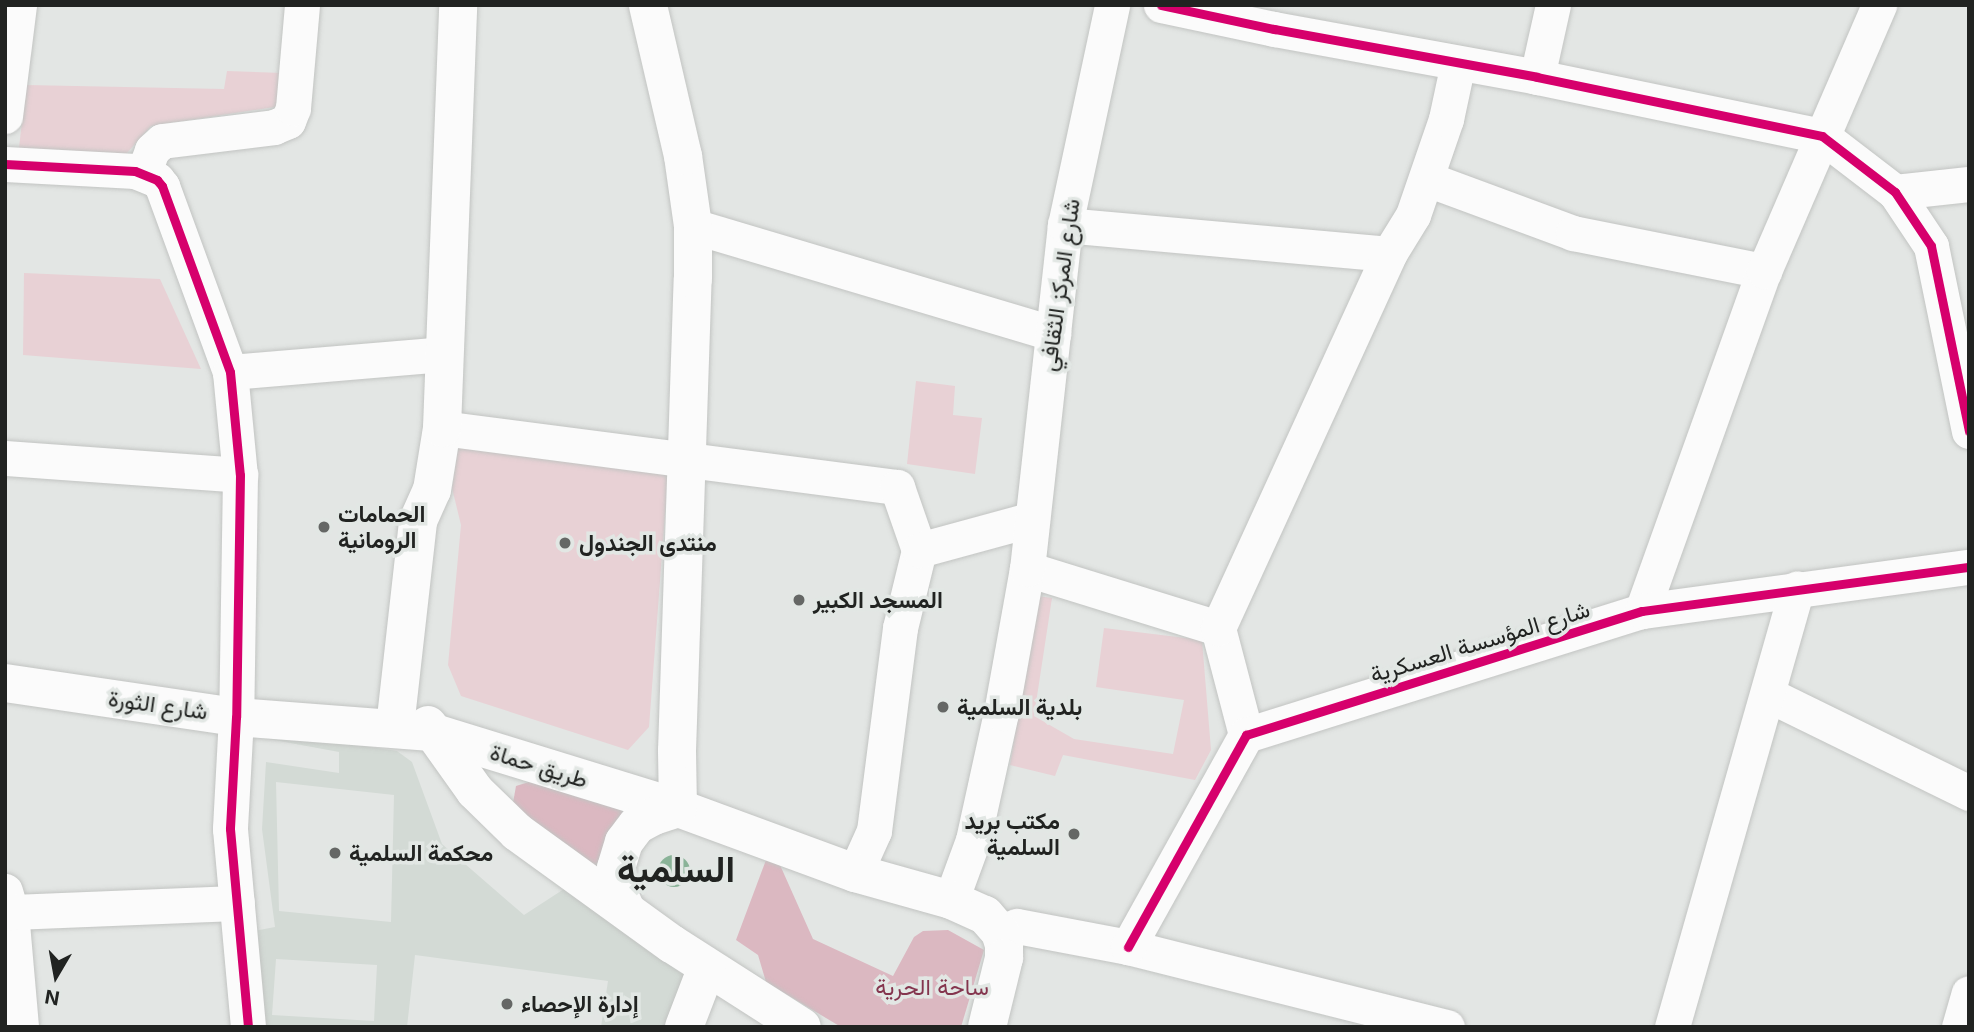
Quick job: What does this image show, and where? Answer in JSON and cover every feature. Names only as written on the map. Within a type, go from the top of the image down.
[{"type":"main road","points":[[413,730],[423,706],[436,523],[432,490],[442,428],[458,5]]},
{"type":"main road","points":[[626,910],[617,888],[615,868],[624,842],[637,825],[678,808],[677,751],[693,226],[683,156],[648,5]]},
{"type":"main road","name":"شارع الثورة","points":[[5,683],[236,717],[413,730]]},
{"type":"main road","name":"طريق حماة","points":[[413,730],[678,808],[855,873],[951,901],[985,915],[1000,932]]},
{"type":"main road","name":"طريق حماة","points":[[413,730],[494,813],[707,967],[802,1027]]},
{"type":"main road","points":[[996,1023],[1004,958],[1000,932]]},
{"type":"main road","points":[[684,1027],[707,967]]},
{"type":"street","points":[[5,116],[19,5]]},
{"type":"street","points":[[144,172],[152,150],[162,141],[274,127],[288,121],[293,108],[302,5]]},
{"type":"street","name":"شارع المركز الثقافي","points":[[951,901],[974,840],[1001,713],[1027,569],[1065,225],[1112,5]]},
{"type":"street","points":[[1161,5],[1537,77],[1822,136],[1895,192],[1931,246],[1969,431]]},
{"type":"street","points":[[1537,77],[1553,5]]},
{"type":"street","points":[[1643,611],[1764,271],[1879,5]]},
{"type":"street","points":[[1128,947],[1246,735],[1218,628],[1389,254],[1413,215],[1427,179],[1458,63]]},
{"type":"street","points":[[5,164],[144,172],[162,186],[230,372],[240,475],[236,717],[230,829],[248,1027]]},
{"type":"street","points":[[1427,179],[1573,233],[1764,271]]},
{"type":"street","points":[[1895,192],[1969,184]]},
{"type":"street","points":[[1065,225],[1389,254]]},
{"type":"street","points":[[693,226],[1053,333]]},
{"type":"street","points":[[230,372],[443,354]]},
{"type":"street","points":[[442,428],[897,487],[919,550],[900,628],[874,831],[855,873]]},
{"type":"street","points":[[5,458],[240,475]]},
{"type":"street","points":[[919,550],[1032,519]]},
{"type":"street","name":"شارع المؤسسة العسكرية","points":[[1246,735],[1643,611],[1797,588],[1969,567]]},
{"type":"street","points":[[1027,569],[1218,628]]},
{"type":"street","points":[[1672,1027],[1769,695],[1797,588]]},
{"type":"street","points":[[1769,695],[1969,793]]},
{"type":"street","points":[[20,1027],[8,902],[237,903]]},
{"type":"street","points":[[1000,932],[1017,926],[1128,947],[1447,1027]]},
{"type":"street","points":[[1959,1027],[1969,993]]},
{"type":"shaded area","points":[[227,71],[283,73],[281,106],[151,126],[126,154],[19,148],[26,85],[224,89]]},
{"type":"shaded area","points":[[24,273],[160,279],[201,369],[23,355]]},
{"type":"shaded area","points":[[916,381],[955,386],[953,415],[982,418],[975,474],[907,464]]},
{"type":"shaded area","points":[[459,443],[668,475],[649,727],[628,750],[461,696],[448,665],[461,525],[452,488]]},
{"type":"shaded area","points":[[1037,596],[1052,598],[1034,716],[1074,739],[1173,754],[1184,700],[1096,687],[1104,628],[1202,640],[1211,750],[1195,780],[1063,755],[1055,776],[1010,765]]},
{"type":"shaded area","points":[[242,728],[397,751],[412,762],[442,844],[524,915],[564,889],[685,976],[667,1027],[601,1027],[608,981],[415,955],[407,1027],[256,1027],[238,856]],"holes":[[[247,735],[339,752],[339,773],[266,762],[262,829],[275,927],[254,931],[242,830]],[[276,782],[394,795],[391,922],[279,911]],[[276,959],[377,965],[374,1021],[272,1015]]]},
{"type":"shaded area","points":[[674,855],[685,860],[690,871],[685,882],[674,887],[663,882],[658,871],[663,860]]},
{"type":"green space","points":[[532,781],[641,815],[606,874],[526,818],[513,803],[516,786]]},
{"type":"green space","name":"ساحة الحرية","points":[[766,860],[780,865],[813,939],[893,976],[914,937],[923,931],[948,930],[984,950],[961,1027],[841,1027],[766,982],[758,955],[736,940]]},
{"type":"cycle path","points":[[1161,5],[1274,29],[1537,77],[1822,136],[1895,192],[1931,246],[1969,431]]},
{"type":"cycle path","points":[[5,164],[135,171],[157,180],[162,186],[230,372],[240,475],[236,717],[230,829],[248,1027]]},
{"type":"cycle path","points":[[1128,947],[1246,735],[1642,611],[1969,567]]},
{"type":"place","name":"الحمامات الرومانية","points":[[324,527]]},
{"type":"place","name":"منتدى الجندول","points":[[565,543]]},
{"type":"place","name":"المسجد الكبير","points":[[799,600]]},
{"type":"place","name":"بلدية السلمية","points":[[943,707]]},
{"type":"place","name":"مكتب بريد السلمية","points":[[1074,834]]},
{"type":"place","name":"محكمة السلمية","points":[[335,853]]},
{"type":"place","name":"إدارة الإحصاء","points":[[507,1004]]},
{"type":"district","name":"السلمية","points":[[676,869]]}]
